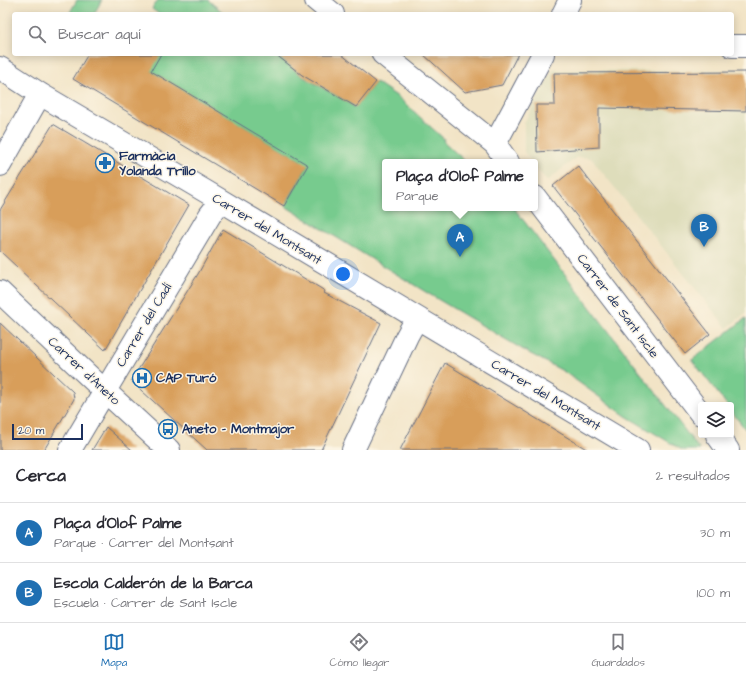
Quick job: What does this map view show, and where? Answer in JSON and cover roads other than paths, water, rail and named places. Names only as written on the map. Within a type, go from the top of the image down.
[{"type":"street","points":[[316,0],[331,12]]},
{"type":"street","points":[[564,12],[570,0]]},
{"type":"street","points":[[734,46],[746,46]]},
{"type":"street","points":[[385,56],[495,144],[506,159]]},
{"type":"street","points":[[495,144],[542,56]]},
{"type":"street","name":"Carrer del Montsant","points":[[0,68],[40,94],[638,450]]},
{"type":"street","points":[[0,165],[40,94]]},
{"type":"street","name":"Carrer del Cadí","points":[[70,450],[210,215],[221,201]]},
{"type":"street","name":"Carrer de Sant Iscle","points":[[538,201],[698,410]]},
{"type":"street","name":"Carrer d'Aneto","points":[[0,292],[169,450]]},
{"type":"street","points":[[353,450],[417,318]]},
{"type":"street","points":[[719,438],[728,450]]},
{"type":"place","name":"Farmàcia Yolanda Trillo","points":[[105,163]]},
{"type":"place","name":"Escola Calderón de la Barca","points":[[704,247]]},
{"type":"place","name":"Plaça d'Olof Palme","points":[[460,257]]},
{"type":"place","name":"CAP Turó","points":[[142,378]]},
{"type":"place","name":"Aneto - Montmajor","points":[[168,429]]}]
